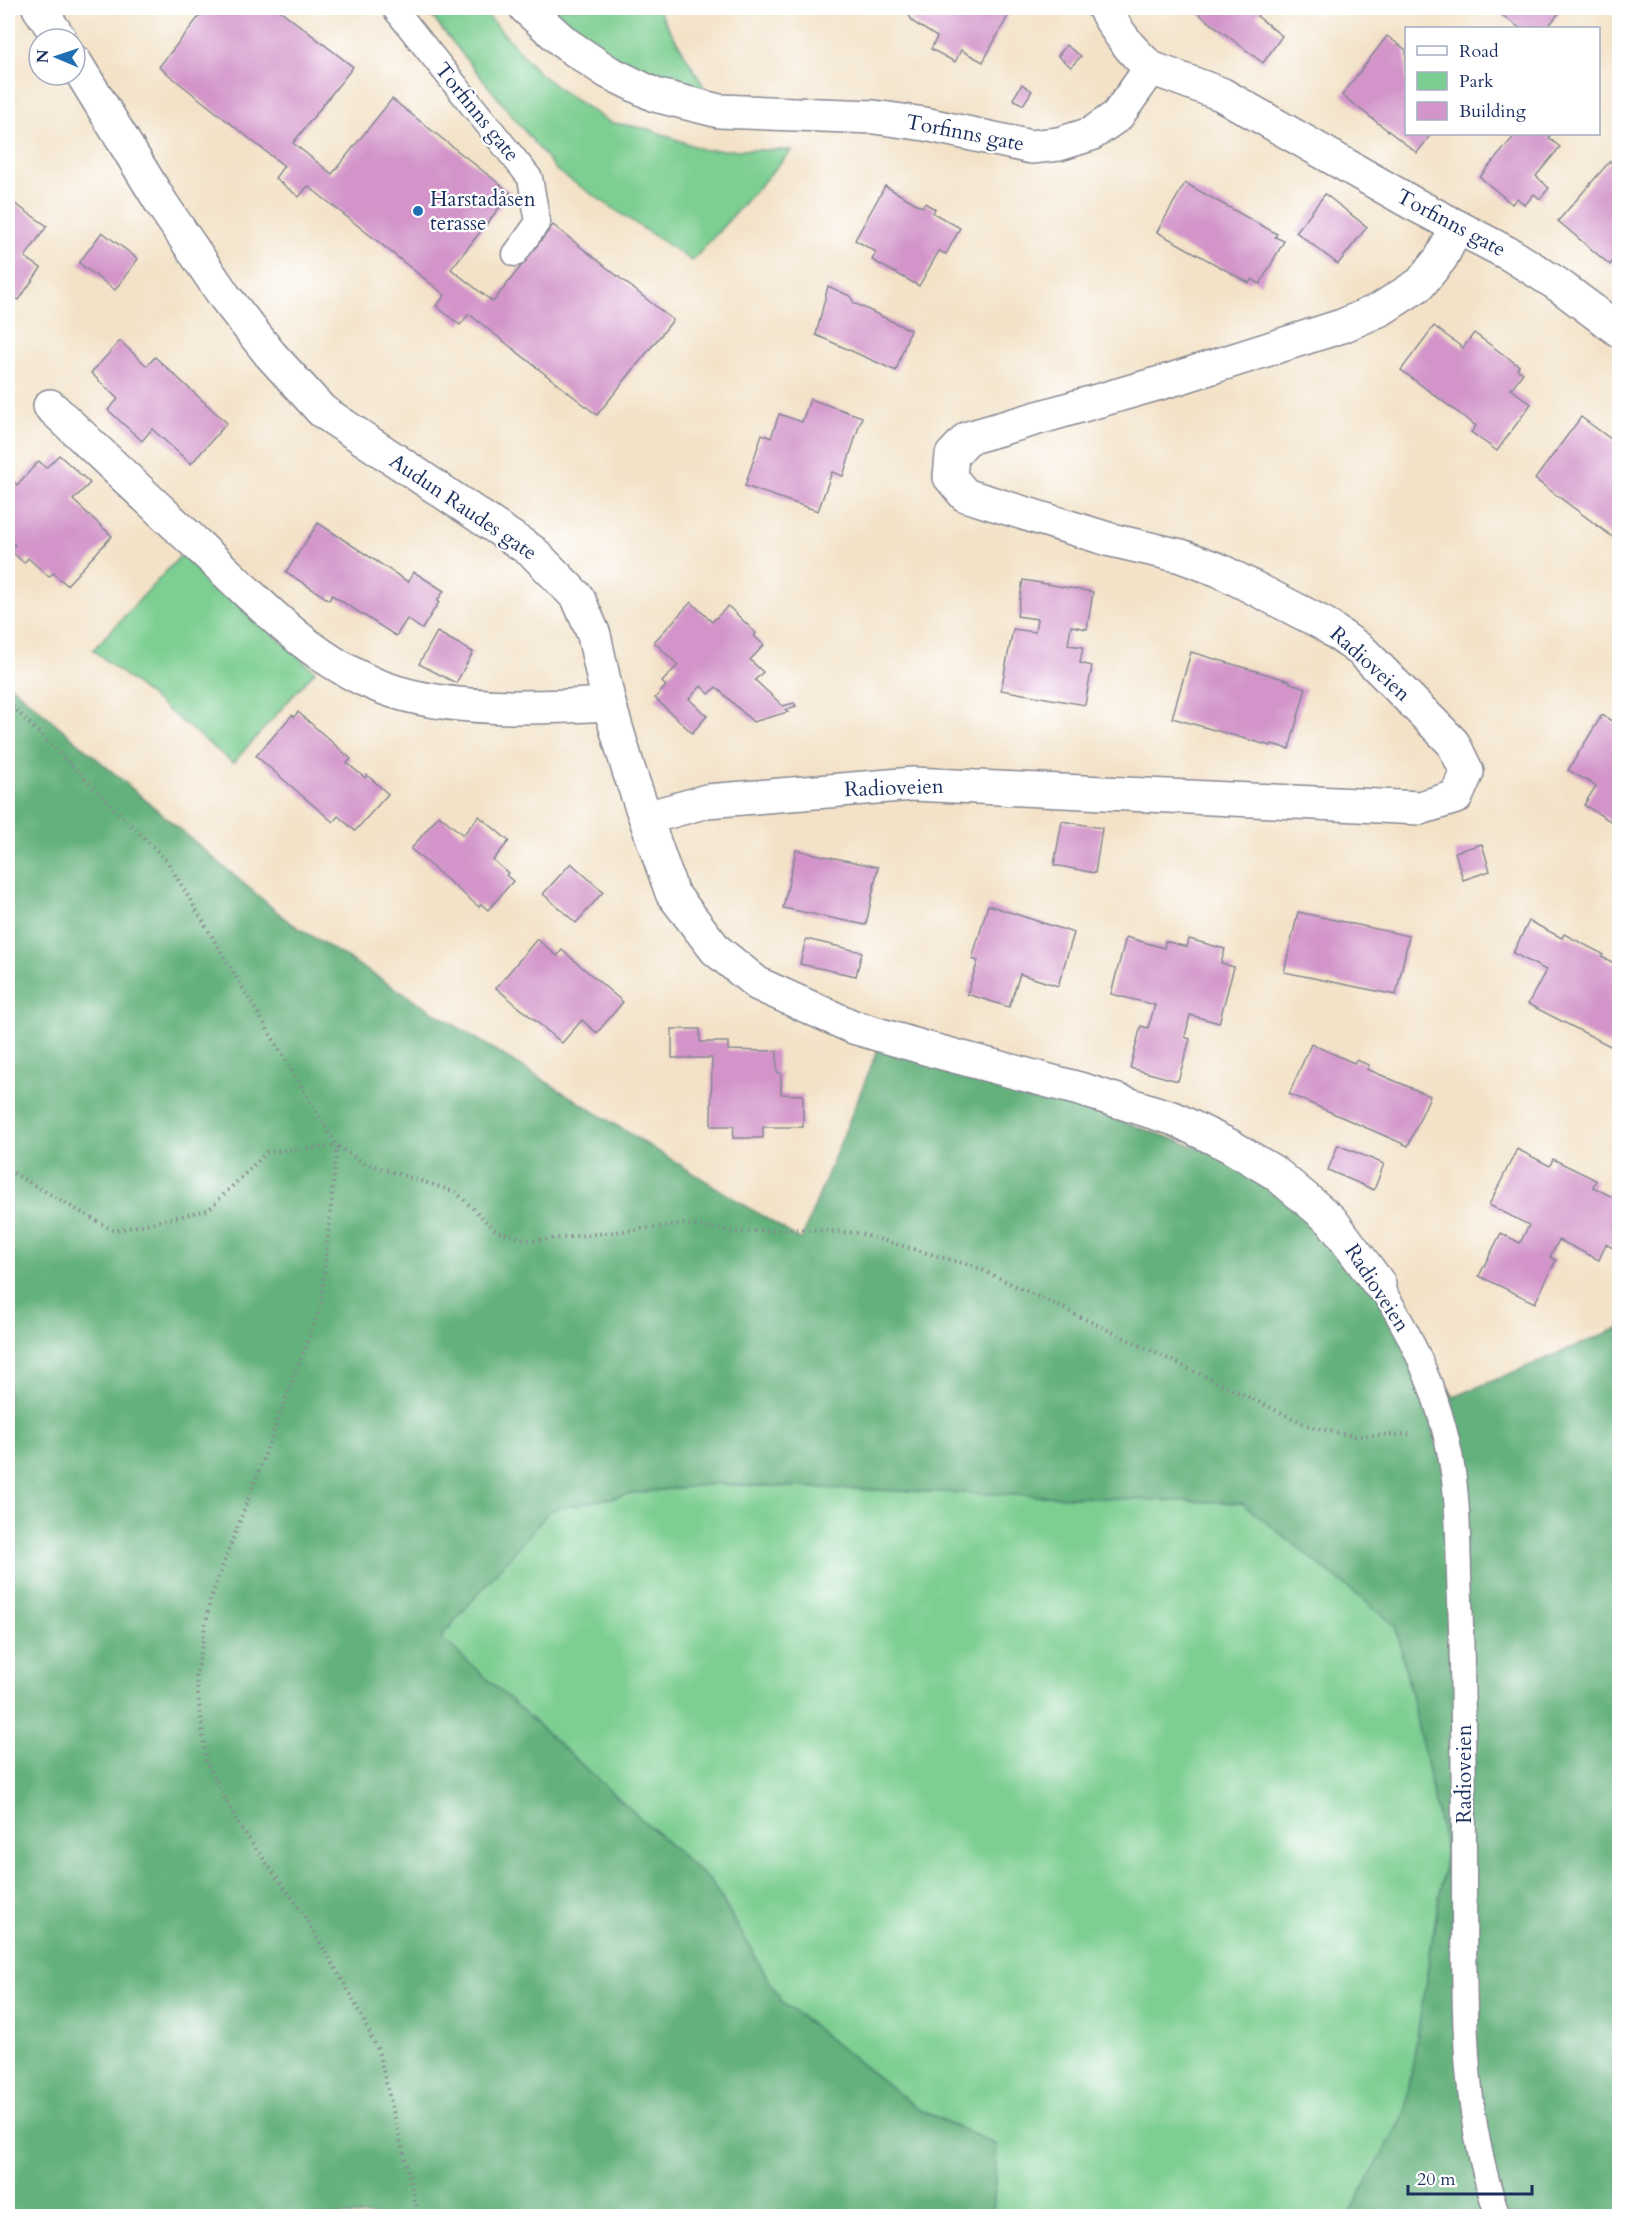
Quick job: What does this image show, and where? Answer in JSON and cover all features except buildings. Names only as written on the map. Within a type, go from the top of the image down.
[{"type":"street","points":[[39,8],[52,27]]},
{"type":"street","name":"Torfinns gate","points":[[526,8],[566,44],[591,61],[655,95],[719,111],[874,117],[924,124],[1031,147],[1059,144],[1091,134],[1117,116],[1151,68],[1221,94],[1510,255],[1557,284],[1620,331]]},
{"type":"street","points":[[1104,8],[1132,52],[1151,68]]},
{"type":"street","name":"Audun Raudes gate","points":[[87,82],[162,204],[225,297],[270,354],[322,411],[532,552],[578,598],[594,635],[609,704]]},
{"type":"street","name":"Radioveien","points":[[646,818],[707,801],[913,784],[1420,808],[1456,797],[1467,772],[1453,743],[1362,651],[1324,624],[1218,570],[1181,556],[1111,540],[965,495],[950,477],[952,455],[968,438],[1174,379],[1342,326],[1381,309],[1420,284],[1441,258],[1457,227]]},
{"type":"street","points":[[50,406],[279,622],[337,666],[384,689],[434,700],[530,707],[609,704]]},
{"type":"street","name":"Radioveien","points":[[609,704],[628,771],[672,893],[716,950],[758,984],[853,1027],[1083,1090],[1175,1119],[1230,1146],[1275,1173],[1331,1220],[1379,1284]]},
{"type":"lane","name":"Torfinns gate","points":[[394,8],[530,178],[538,222],[515,254]]},
{"type":"lane","name":"Radioveien","points":[[1379,1284],[1422,1364],[1446,1433],[1456,1497],[1464,1701],[1465,2047],[1471,2114],[1485,2180],[1498,2217]]},
{"type":"path","points":[[8,702],[167,861],[337,1146],[364,1163],[456,1192],[496,1231],[533,1241],[686,1224],[737,1232],[795,1229],[856,1233],[976,1267],[1311,1427],[1354,1436],[1446,1433]]},
{"type":"path","points":[[8,1170],[114,1231],[208,1210],[267,1152],[337,1146]]},
{"type":"path","points":[[337,1146],[321,1305],[210,1600],[195,1677],[207,1761],[238,1824],[302,1912],[346,1986],[378,2050],[419,2217]]},
{"type":"green space","points":[[425,8],[481,8],[537,71],[563,92],[609,122],[649,129],[704,150],[792,150],[692,261],[557,171]]},
{"type":"green space","points":[[549,8],[657,8],[709,95],[654,79],[592,48]]},
{"type":"green space","points":[[182,554],[315,671],[233,763],[93,650]]},
{"type":"green space","points":[[8,683],[289,922],[801,1240],[882,1039],[1298,1182],[1454,1397],[1619,1328],[1619,2216],[1348,2216],[1405,2113],[1446,1853],[1396,1626],[1242,1503],[713,1484],[635,1493],[550,1510],[441,1637],[713,1884],[781,2001],[918,2109],[997,2145],[993,2216],[8,2216]]},
{"type":"green space","points":[[713,1484],[1184,1501],[1185,1495],[1390,1525],[1396,1626],[1446,1853],[1405,2113],[1348,2216],[993,2216],[997,2145],[918,2109],[781,2001],[713,1884],[440,1637],[550,1510],[635,1493]]},
{"type":"place","name":"Harstadåsen terasse","points":[[418,211]]}]
